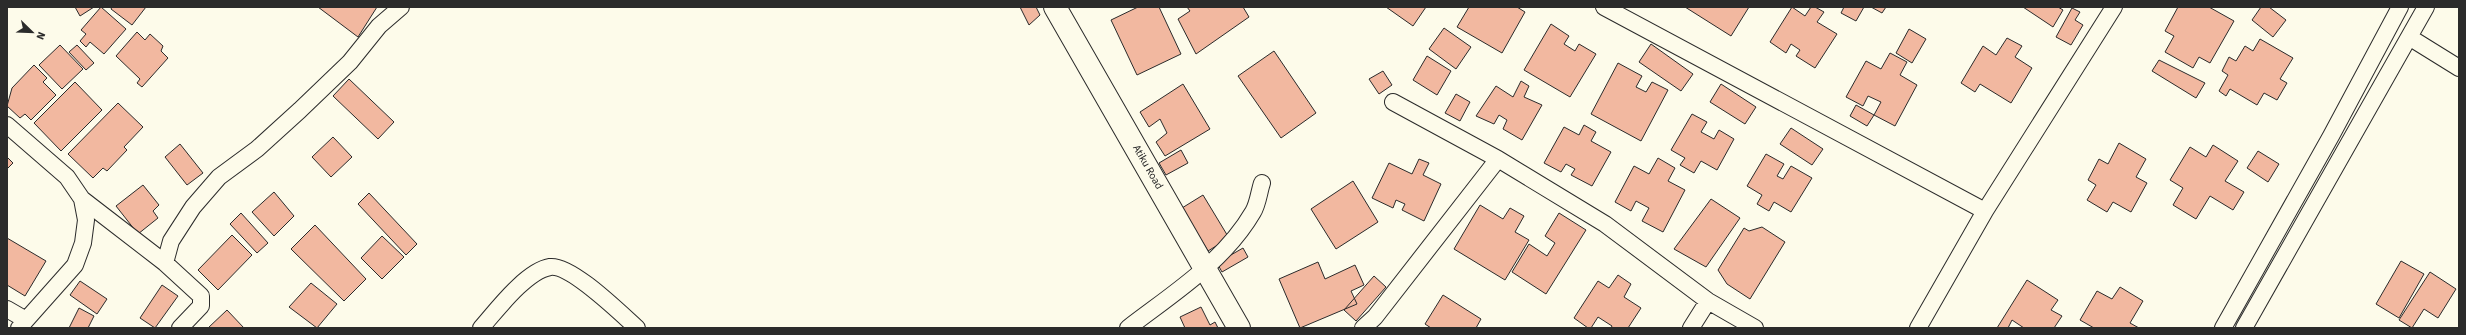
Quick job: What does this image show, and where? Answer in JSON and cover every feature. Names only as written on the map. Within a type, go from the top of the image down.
[{"type":"street","points":[[165,263],[171,241],[193,207],[219,177],[257,149],[300,110],[350,62],[380,26],[400,7]]},
{"type":"street","name":"Atiku Road","points":[[1056,7],[1240,328]]},
{"type":"street","points":[[1604,7],[1985,211]]},
{"type":"street","points":[[1918,328],[1985,211],[2114,7]]},
{"type":"street","points":[[2223,328],[2331,136],[2400,7]]},
{"type":"street","points":[[2244,328],[2426,7]]},
{"type":"street","points":[[2409,37],[2459,68]]},
{"type":"street","points":[[1393,102],[1498,159],[1605,224],[1708,301],[1755,328]]},
{"type":"street","points":[[7,125],[67,177],[82,199],[165,263],[201,296],[201,306],[180,328]]},
{"type":"street","points":[[1363,328],[1375,317],[1498,159]]},
{"type":"street","points":[[1128,328],[1206,267],[1237,236],[1254,211],[1262,183]]},
{"type":"street","points":[[7,309],[22,324],[75,265],[83,243],[86,220],[82,199]]},
{"type":"street","points":[[481,328],[507,296],[537,272],[550,267],[564,271],[598,292],[637,328]]},
{"type":"street","points":[[1691,328],[1708,301]]},
{"type":"building","points":[[75,7],[94,7],[80,16]]},
{"type":"building","points":[[101,7],[126,29],[104,54],[90,42],[86,47],[80,41],[86,34],[81,30]]},
{"type":"building","points":[[112,7],[146,7],[132,25],[111,9]]},
{"type":"building","points":[[318,7],[377,7],[358,37]]},
{"type":"building","points":[[1020,7],[1036,7],[1040,15],[1029,25]]},
{"type":"building","points":[[1138,7],[1159,7],[1181,54],[1137,75],[1111,20]]},
{"type":"building","points":[[1187,7],[1243,7],[1249,17],[1196,54],[1178,19],[1190,11]]},
{"type":"building","points":[[1386,7],[1426,7],[1413,26]]},
{"type":"building","points":[[1469,7],[1517,7],[1525,12],[1502,53],[1457,27]]},
{"type":"building","points":[[1685,7],[1749,7],[1731,36]]},
{"type":"building","points":[[1792,7],[1805,16],[1811,7],[1815,7],[1824,12],[1817,22],[1837,34],[1815,68],[1796,56],[1800,50],[1791,44],[1786,53],[1770,42]]},
{"type":"building","points":[[1844,7],[1864,7],[1856,21],[1841,13]]},
{"type":"building","points":[[1871,7],[1886,7],[1882,13]]},
{"type":"building","points":[[2023,7],[2058,7],[2063,10],[2053,27]]},
{"type":"building","points":[[2178,7],[2209,7],[2234,21],[2210,63],[2199,57],[2193,68],[2165,52],[2174,36],[2165,31]]},
{"type":"building","points":[[2261,7],[2269,7],[2286,20],[2273,37],[2252,20]]},
{"type":"building","points":[[2072,8],[2080,12],[2075,20],[2083,25],[2071,45],[2056,37]]},
{"type":"building","points":[[1551,24],[1569,36],[1564,44],[1575,51],[1579,44],[1596,54],[1570,97],[1524,70]]},
{"type":"building","points":[[1444,28],[1471,47],[1456,69],[1429,49]]},
{"type":"building","points":[[1909,29],[1926,39],[1912,63],[1896,53]]},
{"type":"building","points":[[137,32],[145,40],[150,34],[163,46],[161,51],[168,58],[142,87],[137,83],[140,79],[116,56]]},
{"type":"building","points":[[2007,38],[2022,46],[2015,57],[2032,68],[2011,103],[1980,84],[1975,92],[1961,83],[1983,46],[1996,55]]},
{"type":"building","points":[[2260,39],[2293,58],[2280,79],[2287,83],[2277,100],[2264,93],[2257,105],[2230,89],[2226,96],[2219,91],[2228,75],[2222,71],[2229,57],[2236,61],[2245,46],[2253,51]]},
{"type":"building","points":[[1651,44],[1693,74],[1681,91],[1639,62]]},
{"type":"building","points":[[60,45],[83,69],[62,89],[39,65]]},
{"type":"building","points":[[77,45],[94,63],[86,70],[69,52]]},
{"type":"building","points":[[1274,51],[1316,113],[1281,138],[1238,76]]},
{"type":"building","points":[[1890,53],[1907,62],[1900,75],[1917,85],[1895,126],[1874,115],[1881,102],[1868,96],[1863,106],[1846,97],[1866,61],[1881,69]]},
{"type":"building","points":[[1427,56],[1451,71],[1437,95],[1413,80]]},
{"type":"building","points":[[2159,60],[2205,83],[2196,98],[2152,71]]},
{"type":"building","points":[[1618,63],[1642,76],[1636,87],[1646,92],[1652,82],[1668,90],[1641,141],[1591,114]]},
{"type":"building","points":[[34,65],[47,78],[43,82],[56,95],[31,120],[25,114],[20,118],[7,106],[12,88]]},
{"type":"building","points":[[1383,71],[1392,85],[1379,94],[1369,79]]},
{"type":"building","points":[[349,79],[394,122],[378,139],[333,96]]},
{"type":"building","points":[[1521,81],[1529,86],[1524,97],[1542,105],[1522,140],[1503,129],[1507,120],[1499,115],[1494,124],[1476,116],[1496,86],[1513,97]]},
{"type":"building","points":[[75,82],[102,110],[61,151],[34,123]]},
{"type":"building","points":[[1183,84],[1210,129],[1165,156],[1156,142],[1167,133],[1160,119],[1149,127],[1140,112]]},
{"type":"building","points":[[1721,84],[1756,107],[1745,124],[1710,102]]},
{"type":"building","points":[[1456,94],[1470,102],[1460,121],[1445,113]]},
{"type":"building","points":[[118,103],[143,127],[124,147],[127,150],[107,171],[103,168],[93,178],[68,154]]},
{"type":"building","points":[[1856,105],[1874,115],[1867,126],[1850,116]]},
{"type":"building","points":[[1692,114],[1707,122],[1701,132],[1714,139],[1719,130],[1734,139],[1717,170],[1701,161],[1694,173],[1680,165],[1685,158],[1671,150]]},
{"type":"building","points":[[1584,125],[1596,132],[1591,141],[1611,152],[1592,186],[1571,175],[1575,169],[1566,164],[1561,172],[1544,163],[1564,127],[1579,135]]},
{"type":"building","points":[[1791,128],[1823,149],[1812,165],[1780,144]]},
{"type":"building","points":[[333,137],[352,157],[331,177],[312,157]]},
{"type":"building","points":[[2119,143],[2146,159],[2136,177],[2147,183],[2131,212],[2113,202],[2107,212],[2087,200],[2096,185],[2088,180],[2099,159],[2108,164]]},
{"type":"building","points":[[180,144],[203,173],[187,185],[165,157]]},
{"type":"building","points":[[2213,145],[2238,161],[2225,181],[2244,192],[2233,210],[2210,196],[2196,219],[2173,205],[2183,188],[2170,180],[2190,147],[2206,157]]},
{"type":"building","points":[[1181,150],[1188,163],[1166,175],[1159,163]]},
{"type":"building","points":[[2258,151],[2279,164],[2268,182],[2247,168]]},
{"type":"building","points":[[1766,154],[1784,164],[1777,176],[1783,179],[1791,166],[1812,178],[1791,212],[1774,202],[1769,211],[1757,204],[1762,195],[1747,186]]},
{"type":"building","points":[[7,157],[13,163],[7,169]]},
{"type":"building","points":[[1658,158],[1675,168],[1668,181],[1685,190],[1663,232],[1642,221],[1649,208],[1636,201],[1631,211],[1615,202],[1634,166],[1649,174]]},
{"type":"building","points":[[1419,159],[1429,163],[1423,175],[1441,184],[1424,221],[1402,210],[1405,204],[1396,200],[1393,208],[1372,198],[1389,163],[1412,174]]},
{"type":"building","points":[[1353,181],[1378,222],[1336,249],[1311,209]]},
{"type":"building","points":[[143,185],[159,205],[153,211],[158,218],[138,234],[116,206]]},
{"type":"building","points":[[274,192],[294,216],[274,236],[252,212]]},
{"type":"building","points":[[369,193],[417,244],[406,255],[358,204]]},
{"type":"building","points":[[1203,195],[1229,238],[1208,251],[1182,208]]},
{"type":"building","points":[[1711,199],[1740,218],[1706,267],[1674,249]]},
{"type":"building","points":[[1480,205],[1503,219],[1510,208],[1524,216],[1515,232],[1529,240],[1505,280],[1454,249]]},
{"type":"building","points":[[241,213],[268,243],[257,253],[230,224]]},
{"type":"building","points":[[1559,213],[1586,230],[1546,294],[1512,272],[1529,244],[1547,256],[1555,243],[1545,236]]},
{"type":"building","points":[[315,225],[366,279],[344,301],[291,249]]},
{"type":"building","points":[[1762,227],[1785,242],[1750,299],[1727,284],[1718,270],[1744,228],[1749,231]]},
{"type":"building","points":[[232,235],[252,255],[218,290],[198,270]]},
{"type":"building","points":[[382,236],[404,257],[382,279],[361,258]]},
{"type":"building","points":[[7,238],[46,261],[25,296],[7,285]]},
{"type":"building","points":[[1243,248],[1248,257],[1222,272],[1217,263]]},
{"type":"building","points":[[2401,261],[2424,274],[2399,318],[2376,304]]},
{"type":"building","points":[[1318,262],[1325,279],[1355,265],[1364,285],[1351,291],[1357,304],[1300,328],[1279,279]]},
{"type":"building","points":[[2430,272],[2456,289],[2438,318],[2424,309],[2412,328],[2399,320]]},
{"type":"building","points":[[1618,275],[1631,284],[1624,297],[1641,308],[1628,328],[1611,328],[1612,326],[1598,317],[1591,328],[1588,328],[1574,318],[1598,281],[1609,288]]},
{"type":"building","points":[[1374,276],[1386,287],[1356,321],[1344,310]]},
{"type":"building","points":[[2027,280],[2058,300],[2051,310],[2062,316],[2054,328],[2024,328],[2012,320],[2008,328],[1997,328]]},
{"type":"building","points":[[80,281],[107,299],[97,314],[70,295]]},
{"type":"building","points":[[311,283],[337,304],[317,328],[289,307]]},
{"type":"building","points":[[162,285],[178,296],[155,328],[140,318]]},
{"type":"building","points":[[2120,287],[2143,301],[2130,323],[2139,328],[2094,328],[2080,320],[2097,291],[2112,299]]},
{"type":"building","points":[[1443,295],[1481,319],[1476,328],[1431,328],[1425,324]]},
{"type":"building","points":[[1201,307],[1210,325],[1215,322],[1218,328],[1185,328],[1180,317]]},
{"type":"building","points":[[79,308],[94,316],[88,328],[69,328]]},
{"type":"building","points":[[227,310],[244,328],[208,328]]}]
